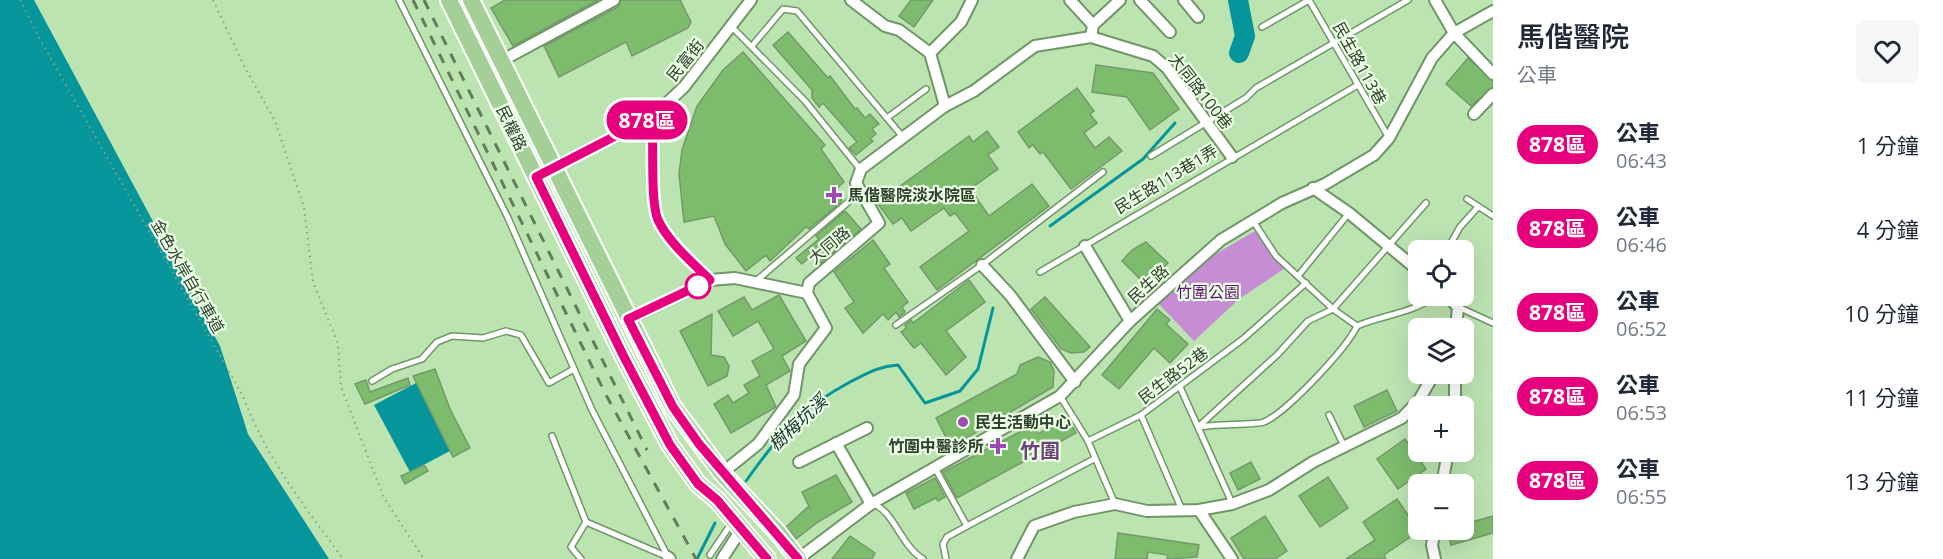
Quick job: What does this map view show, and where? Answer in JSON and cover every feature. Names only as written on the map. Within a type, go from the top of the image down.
[{"type":"main road","name":"民權路","points":[[449,0],[623,355],[670,445],[698,484],[731,516],[767,559]]},
{"type":"main road","name":"民權路","points":[[471,0],[673,407],[722,473],[779,534],[798,559]]},
{"type":"street","points":[[501,61],[614,0]]},
{"type":"street","name":"民富街","points":[[536,177],[652,117],[684,87],[751,0]]},
{"type":"street","points":[[851,0],[885,26],[898,30],[930,53],[945,106],[902,136],[861,169],[856,183],[860,192]]},
{"type":"street","points":[[930,53],[961,22],[972,0]]},
{"type":"street","points":[[1070,0],[1093,25]]},
{"type":"street","points":[[1091,36],[1093,25],[1120,0]]},
{"type":"street","points":[[1140,0],[1170,32]]},
{"type":"street","points":[[1184,0],[1198,17]]},
{"type":"street","points":[[1435,0],[1454,33],[1493,74]]},
{"type":"street","name":"民生路","points":[[798,559],[871,504],[1060,396],[1130,321],[1221,240],[1282,203],[1374,155],[1389,138],[1432,58],[1454,33],[1493,11]]},
{"type":"street","name":"大同路100巷","points":[[945,106],[974,91],[1035,46],[1091,36],[1153,56],[1167,68],[1232,157]]},
{"type":"street","points":[[1474,114],[1493,94]]},
{"type":"street","points":[[1313,188],[1349,213],[1408,262]]},
{"type":"street","name":"大同路","points":[[807,293],[809,283],[822,270],[879,223],[860,192]]},
{"type":"street","points":[[1085,246],[1130,321]]},
{"type":"street","points":[[982,264],[1010,295],[1075,382]]},
{"type":"street","points":[[628,319],[710,280],[735,278],[807,293],[826,328],[799,364],[794,395],[758,444],[722,473]]},
{"type":"street","points":[[1457,318],[1458,307]]},
{"type":"street","points":[[1017,559],[1035,526],[1074,512],[1115,504],[1147,511],[1199,510],[1232,504],[1269,490],[1313,462],[1402,418],[1419,400],[1428,384]]},
{"type":"street","points":[[799,462],[867,428]]},
{"type":"street","points":[[836,443],[871,504]]},
{"type":"street","points":[[1199,510],[1232,559]]},
{"type":"street","points":[[722,559],[731,516]]},
{"type":"street","points":[[1433,540],[1435,559]]},
{"type":"lane","points":[[399,0],[508,218],[574,369],[669,558]]},
{"type":"lane","points":[[1262,27],[1309,0]]},
{"type":"lane","name":"民生路113巷","points":[[1309,0],[1356,86],[1389,138]]},
{"type":"lane","points":[[1151,156],[1246,98],[1256,88],[1408,0]]},
{"type":"lane","points":[[752,46],[783,9],[797,11],[902,136]]},
{"type":"lane","points":[[731,26],[805,101],[861,169]]},
{"type":"lane","name":"民生路113巷1弄","points":[[1040,272],[1356,86]]},
{"type":"lane","points":[[887,118],[926,89]]},
{"type":"lane","points":[[652,117],[654,198],[658,219],[672,240],[710,280]]},
{"type":"lane","points":[[896,325],[982,264],[1103,172]]},
{"type":"lane","points":[[754,282],[860,192]]},
{"type":"lane","points":[[1467,199],[1493,216]]},
{"type":"lane","points":[[1198,427],[1278,354],[1308,321],[1333,309],[1426,202]]},
{"type":"lane","points":[[1453,240],[1460,227],[1478,207]]},
{"type":"lane","points":[[1298,276],[1349,213]]},
{"type":"lane","points":[[1253,221],[1276,256],[1333,309],[1357,326]]},
{"type":"lane","name":"民生路52巷","points":[[1088,441],[1141,415],[1243,339],[1306,283]]},
{"type":"lane","points":[[1198,427],[1219,423],[1262,423],[1277,413],[1342,350],[1357,326],[1414,306]]},
{"type":"lane","points":[[1458,307],[1493,323]]},
{"type":"lane","points":[[372,381],[392,369],[422,359],[437,342],[452,336],[483,338],[506,331],[521,335],[549,383],[574,369]]},
{"type":"lane","points":[[1179,387],[1232,504]]},
{"type":"lane","points":[[1060,396],[1088,441],[1115,504]]},
{"type":"lane","points":[[1141,415],[1183,510]]},
{"type":"lane","points":[[1329,415],[1345,448]]},
{"type":"lane","points":[[552,436],[586,522],[669,558]]},
{"type":"lane","points":[[946,559],[943,544],[947,537],[1094,459]]},
{"type":"lane","points":[[935,468],[967,526]]},
{"type":"lane","points":[[871,504],[882,507],[912,552],[923,559]]},
{"type":"lane","points":[[710,555],[731,516]]},
{"type":"lane","points":[[581,559],[571,547],[586,522]]},
{"type":"path","name":"金色水岸自行車道","points":[[20,0],[38,36],[243,396],[257,434],[277,469],[343,559]]},
{"type":"path","points":[[213,0],[245,68],[275,121],[304,207],[313,282],[338,344],[341,387],[384,498],[424,559]]},
{"type":"green space","name":"竹圍公園","points":[[1255,231],[1284,269],[1239,299],[1194,341],[1159,304],[1200,263]]},
{"type":"water","points":[[0,0],[34,0],[220,346],[248,434],[329,559],[0,559]]},
{"type":"water","points":[[416,383],[450,451],[410,472],[374,405]]},
{"type":"building","points":[[505,0],[598,0],[513,46],[491,8]]},
{"type":"building","points":[[621,0],[680,0],[691,22],[688,28],[632,56],[626,42],[559,77],[544,46],[618,7]]},
{"type":"building","points":[[911,0],[933,0],[914,27],[899,16]]},
{"type":"building","points":[[788,32],[828,78],[830,76],[855,109],[857,108],[865,118],[870,114],[879,124],[872,129],[876,134],[870,139],[873,141],[856,155],[849,148],[857,142],[823,103],[819,107],[812,98],[812,90],[773,45]]},
{"type":"building","points":[[743,52],[825,145],[821,149],[844,182],[834,191],[842,200],[839,204],[809,229],[806,227],[770,261],[766,255],[746,271],[725,244],[714,216],[684,222],[679,174],[682,150],[697,106],[723,70]]},
{"type":"building","points":[[1468,58],[1493,81],[1493,87],[1471,106],[1446,84]]},
{"type":"building","points":[[1096,65],[1153,73],[1179,109],[1150,130],[1127,97],[1092,92]]},
{"type":"building","points":[[1077,88],[1094,111],[1090,114],[1097,123],[1084,133],[1095,148],[1109,137],[1122,151],[1071,189],[1043,152],[1040,154],[1033,145],[1029,148],[1018,132]]},
{"type":"building","points":[[987,131],[999,147],[988,155],[998,169],[970,189],[989,216],[1032,184],[1049,206],[937,290],[920,267],[969,231],[955,213],[950,216],[944,208],[911,231],[902,218],[893,224],[877,203],[969,136],[973,142]]},
{"type":"building","points":[[845,211],[861,229],[821,263],[813,254],[802,264],[796,258],[819,239],[816,236]]},
{"type":"building","points":[[873,240],[890,264],[884,268],[908,302],[902,307],[905,312],[899,317],[896,312],[888,320],[883,314],[863,333],[845,308],[854,302],[834,272]]},
{"type":"building","points":[[1146,242],[1168,263],[1146,285],[1122,261],[1132,250]]},
{"type":"building","points":[[969,280],[985,302],[946,331],[966,357],[946,375],[921,343],[914,348],[901,332],[911,320],[913,323]]},
{"type":"building","points":[[779,295],[806,341],[782,356],[790,371],[766,385],[776,407],[731,433],[714,404],[728,395],[733,403],[749,393],[744,385],[760,376],[752,361],[774,349],[758,321],[733,336],[718,311],[744,297],[752,310]]},
{"type":"building","points":[[1045,297],[1090,347],[1084,352],[1071,353],[1061,349],[1031,309]]},
{"type":"building","points":[[1157,309],[1170,320],[1166,324],[1188,344],[1170,363],[1154,348],[1119,389],[1102,375]]},
{"type":"building","points":[[712,314],[711,355],[724,357],[729,366],[727,376],[708,386],[680,331]]},
{"type":"building","points":[[1038,357],[1050,362],[1054,371],[1053,387],[951,447],[936,418],[1017,374],[1020,365]]},
{"type":"building","points":[[435,369],[450,409],[470,448],[453,457],[413,376]]},
{"type":"building","points":[[408,378],[410,385],[365,404],[355,384],[366,380],[370,392]]},
{"type":"building","points":[[1387,390],[1397,411],[1364,427],[1354,406]]},
{"type":"building","points":[[1067,417],[1076,433],[957,498],[943,472],[1033,425],[1038,434]]},
{"type":"building","points":[[1405,439],[1408,443],[1408,462],[1421,462],[1426,469],[1419,474],[1408,474],[1408,482],[1398,489],[1377,459]]},
{"type":"building","points":[[1251,462],[1260,479],[1238,490],[1230,473]]},
{"type":"building","points":[[424,465],[428,471],[405,484],[401,476]]},
{"type":"building","points":[[836,475],[852,502],[818,522],[796,539],[786,527],[808,507],[810,508],[802,492]]},
{"type":"building","points":[[1328,477],[1348,508],[1320,527],[1299,496]]},
{"type":"building","points":[[935,478],[945,497],[938,501],[936,498],[914,509],[906,493]]},
{"type":"building","points":[[1397,499],[1408,515],[1408,539],[1384,555],[1386,559],[1346,559],[1375,540],[1363,522]]},
{"type":"building","points":[[1265,516],[1287,551],[1275,559],[1244,559],[1231,538]]},
{"type":"building","points":[[1493,516],[1493,533],[1474,538],[1474,521]]},
{"type":"building","points":[[1118,533],[1199,545],[1197,557],[1167,559],[1168,555],[1148,552],[1147,559],[1115,559]]},
{"type":"building","points":[[850,536],[875,553],[872,559],[832,559]]},
{"type":"building","points":[[1450,540],[1468,540],[1451,545]]},
{"type":"waterway","name":"樹梅坑溪","points":[[1238,0],[1245,36],[1239,53]]},
{"type":"waterway","name":"樹梅坑溪","points":[[1050,226],[1143,159],[1175,123]]},
{"type":"waterway","name":"樹梅坑溪","points":[[746,481],[780,437],[804,413],[833,392],[873,371],[898,365],[925,403],[960,391],[978,369],[993,308]]},
{"type":"waterway","name":"樹梅坑溪","points":[[697,559],[715,523]]},
{"type":"railway","points":[[413,0],[606,395],[696,559]]},
{"type":"railway","points":[[424,0],[647,450]]},
{"type":"bus line","name":"878區","points":[[767,559],[717,500],[698,484],[670,445],[536,177],[608,142],[652,117],[655,150],[654,198],[658,219],[672,240],[710,280],[628,319],[673,407],[699,444],[722,473],[779,534],[798,559]]},
{"type":"place","name":"馬偕醫院淡水院區","points":[[834,195]]},
{"type":"place","name":"民生活動中心","points":[[963,422]]},
{"type":"place","name":"竹圍中醫診所","points":[[998,446]]},
{"type":"district","name":"竹圍","points":[[1040,451]]}]
